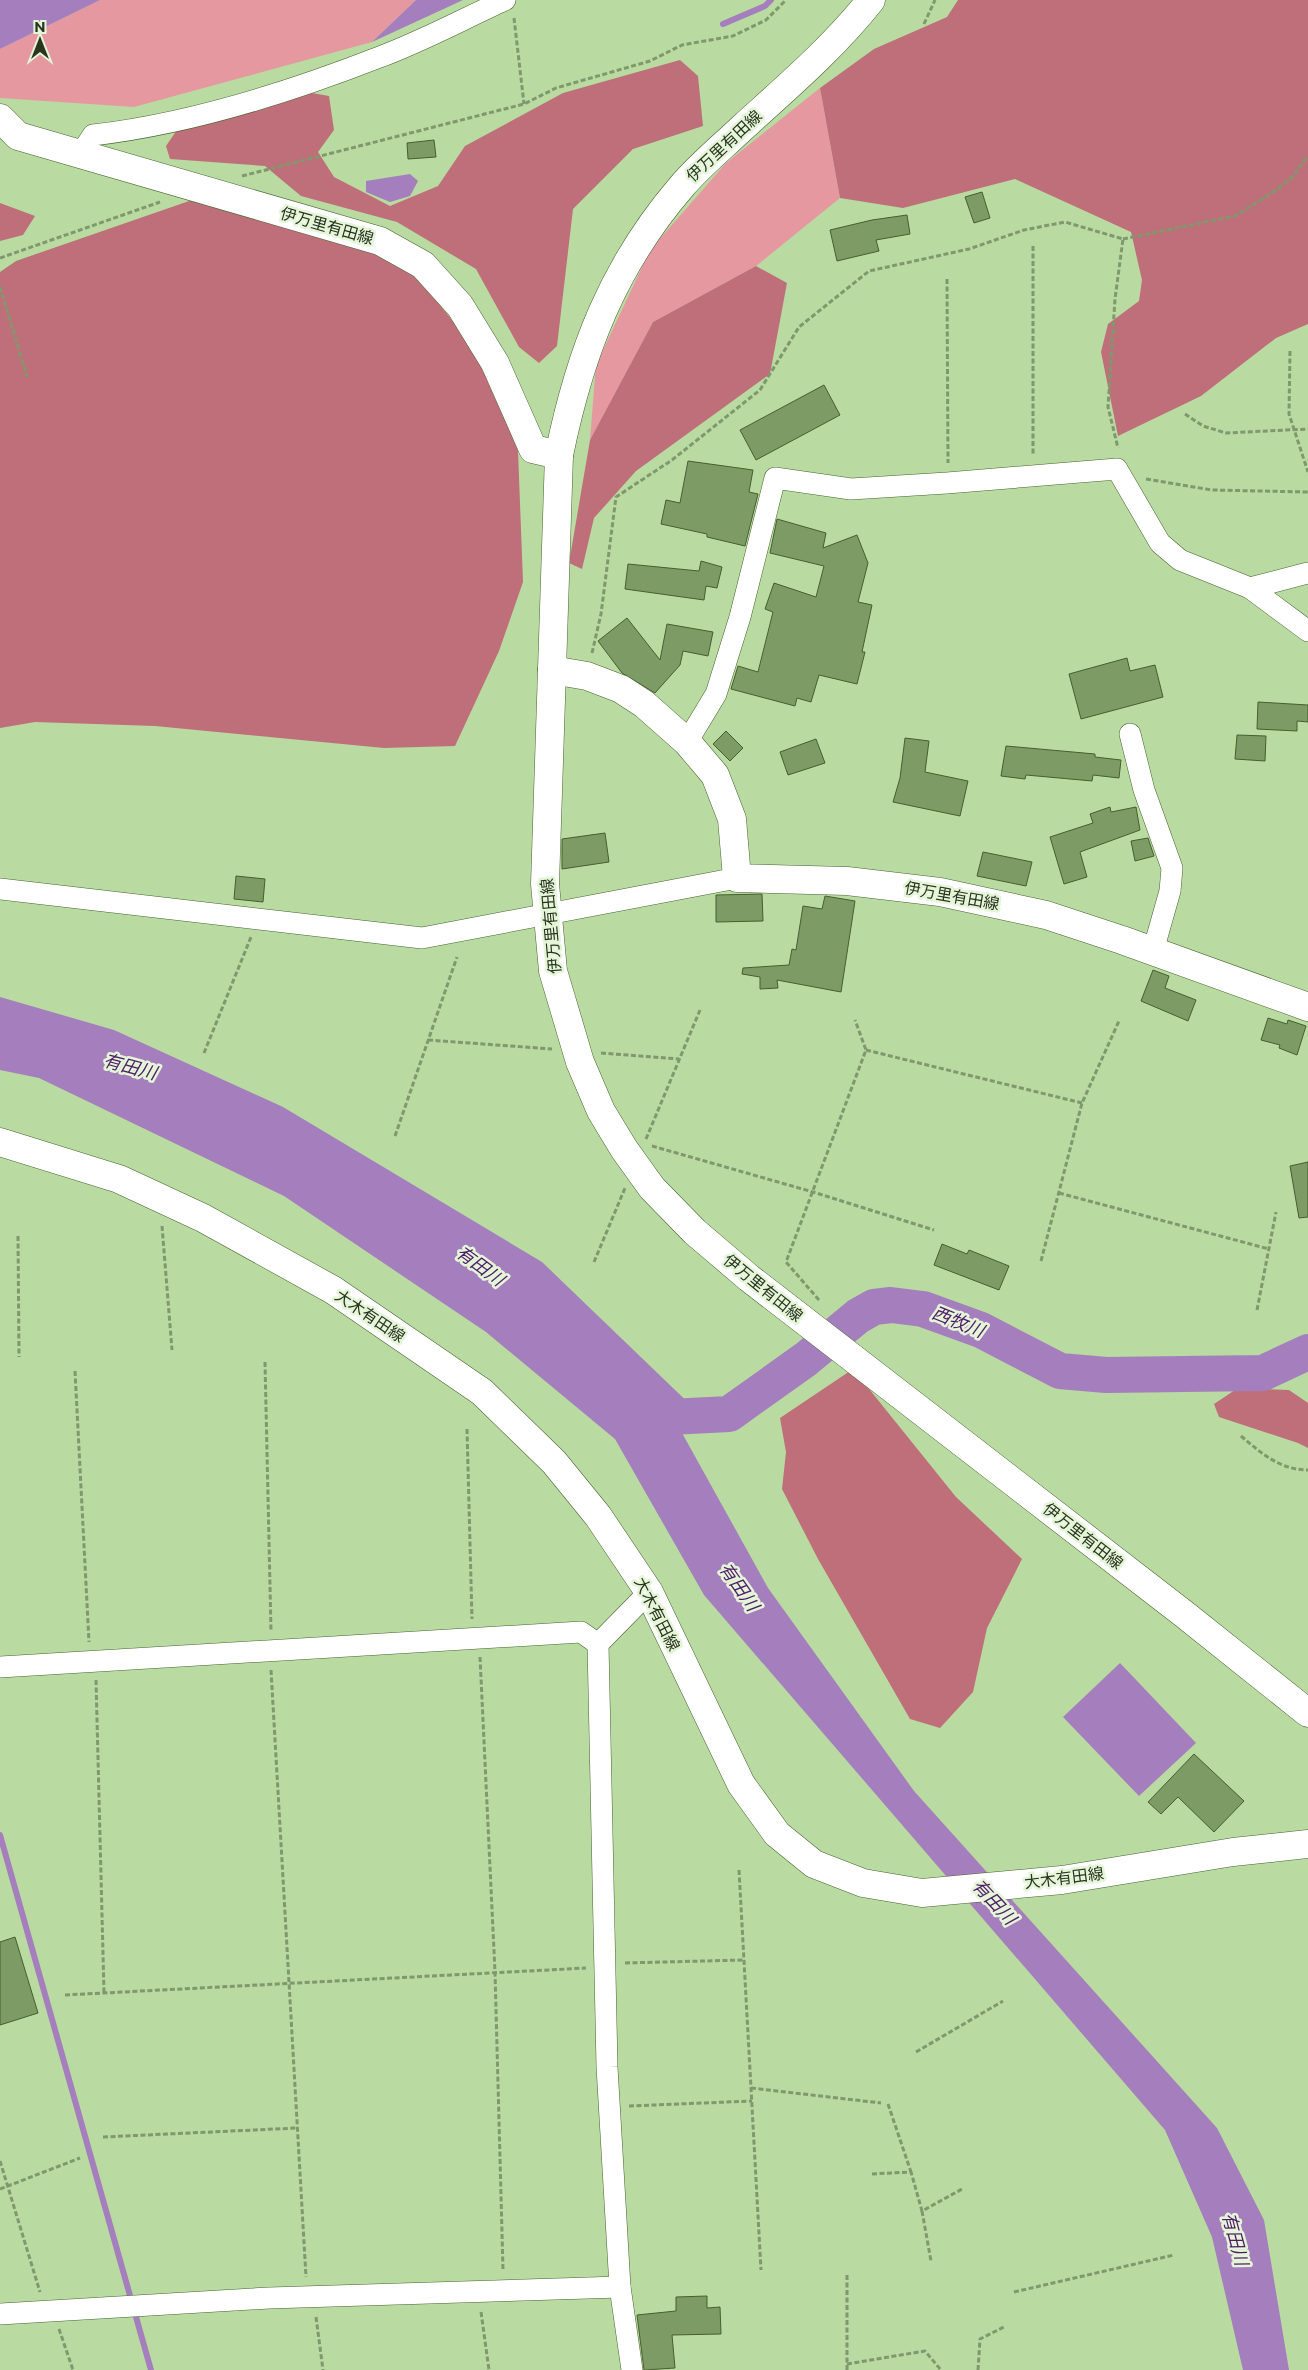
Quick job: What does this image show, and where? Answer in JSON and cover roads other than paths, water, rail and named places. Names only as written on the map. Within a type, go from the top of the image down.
[{"type":"main road","name":"伊万里有田線","points":[[871,0],[851,25],[811,66],[682,185],[650,228],[622,271],[600,314],[570,402],[559,455],[545,875],[546,916],[553,971],[580,1062],[601,1110],[624,1149],[652,1188],[695,1232],[813,1312],[865,1368],[1184,1614],[1308,1713]]},
{"type":"main road","name":"伊万里有田線","points":[[0,118],[18,136],[380,241],[423,264],[460,306],[495,363],[533,449],[559,455]]},
{"type":"main road","points":[[552,670],[587,676],[621,689],[644,704],[687,742],[715,775],[732,819],[736,878]]},
{"type":"main road","name":"伊万里有田線","points":[[736,878],[847,881],[940,892],[1046,915],[1308,1007]]},
{"type":"main road","name":"大木有田線","points":[[0,1142],[119,1179],[203,1218],[333,1290],[474,1386],[554,1462],[598,1516],[649,1592],[741,1784],[776,1834],[814,1864],[863,1883],[922,1893],[1062,1880],[1233,1852],[1308,1844]]},
{"type":"street","points":[[81,153],[93,135],[132,130],[200,116],[282,91],[378,58],[509,5]]},
{"type":"street","points":[[687,742],[716,694],[740,617],[774,478],[851,489],[1117,469],[1160,543],[1180,560],[1250,588],[1308,631]]},
{"type":"street","points":[[1250,588],[1308,573]]},
{"type":"street","points":[[1130,734],[1144,790],[1172,868],[1170,891],[1153,951]]},
{"type":"street","points":[[0,889],[422,938],[546,916],[736,878]]},
{"type":"street","points":[[632,2370],[620,2287],[608,2067],[598,1644],[649,1592]]},
{"type":"street","points":[[0,1667],[581,1632],[598,1644]]},
{"type":"street","points":[[0,2314],[269,2298],[505,2290],[573,2290],[620,2287]]},
{"type":"water","points":[[0,0],[100,0],[0,49]]},
{"type":"water","points":[[416,0],[463,0],[372,42]]},
{"type":"water","points":[[410,174],[418,181],[410,196],[390,202],[366,192],[366,181]]},
{"type":"water","name":"有田川","points":[[0,997],[114,1030],[283,1107],[542,1262],[700,1414],[682,1433],[768,1588],[914,1791],[1217,2128],[1264,2220],[1289,2370],[1243,2370],[1212,2237],[1165,2130],[704,1595],[615,1439],[486,1332],[284,1196],[39,1078],[0,1070]]},
{"type":"water","points":[[1120,1663],[1196,1743],[1139,1796],[1063,1717]]},
{"type":"waterway","points":[[723,24],[765,6],[771,0]]},
{"type":"waterway","name":"西牧川","points":[[650,1418],[729,1414],[806,1359],[858,1316],[874,1307],[891,1305],[923,1309],[981,1330],[1060,1371],[1106,1375],[1263,1373],[1308,1352]]},
{"type":"waterway","points":[[0,1835],[151,2370]]}]
